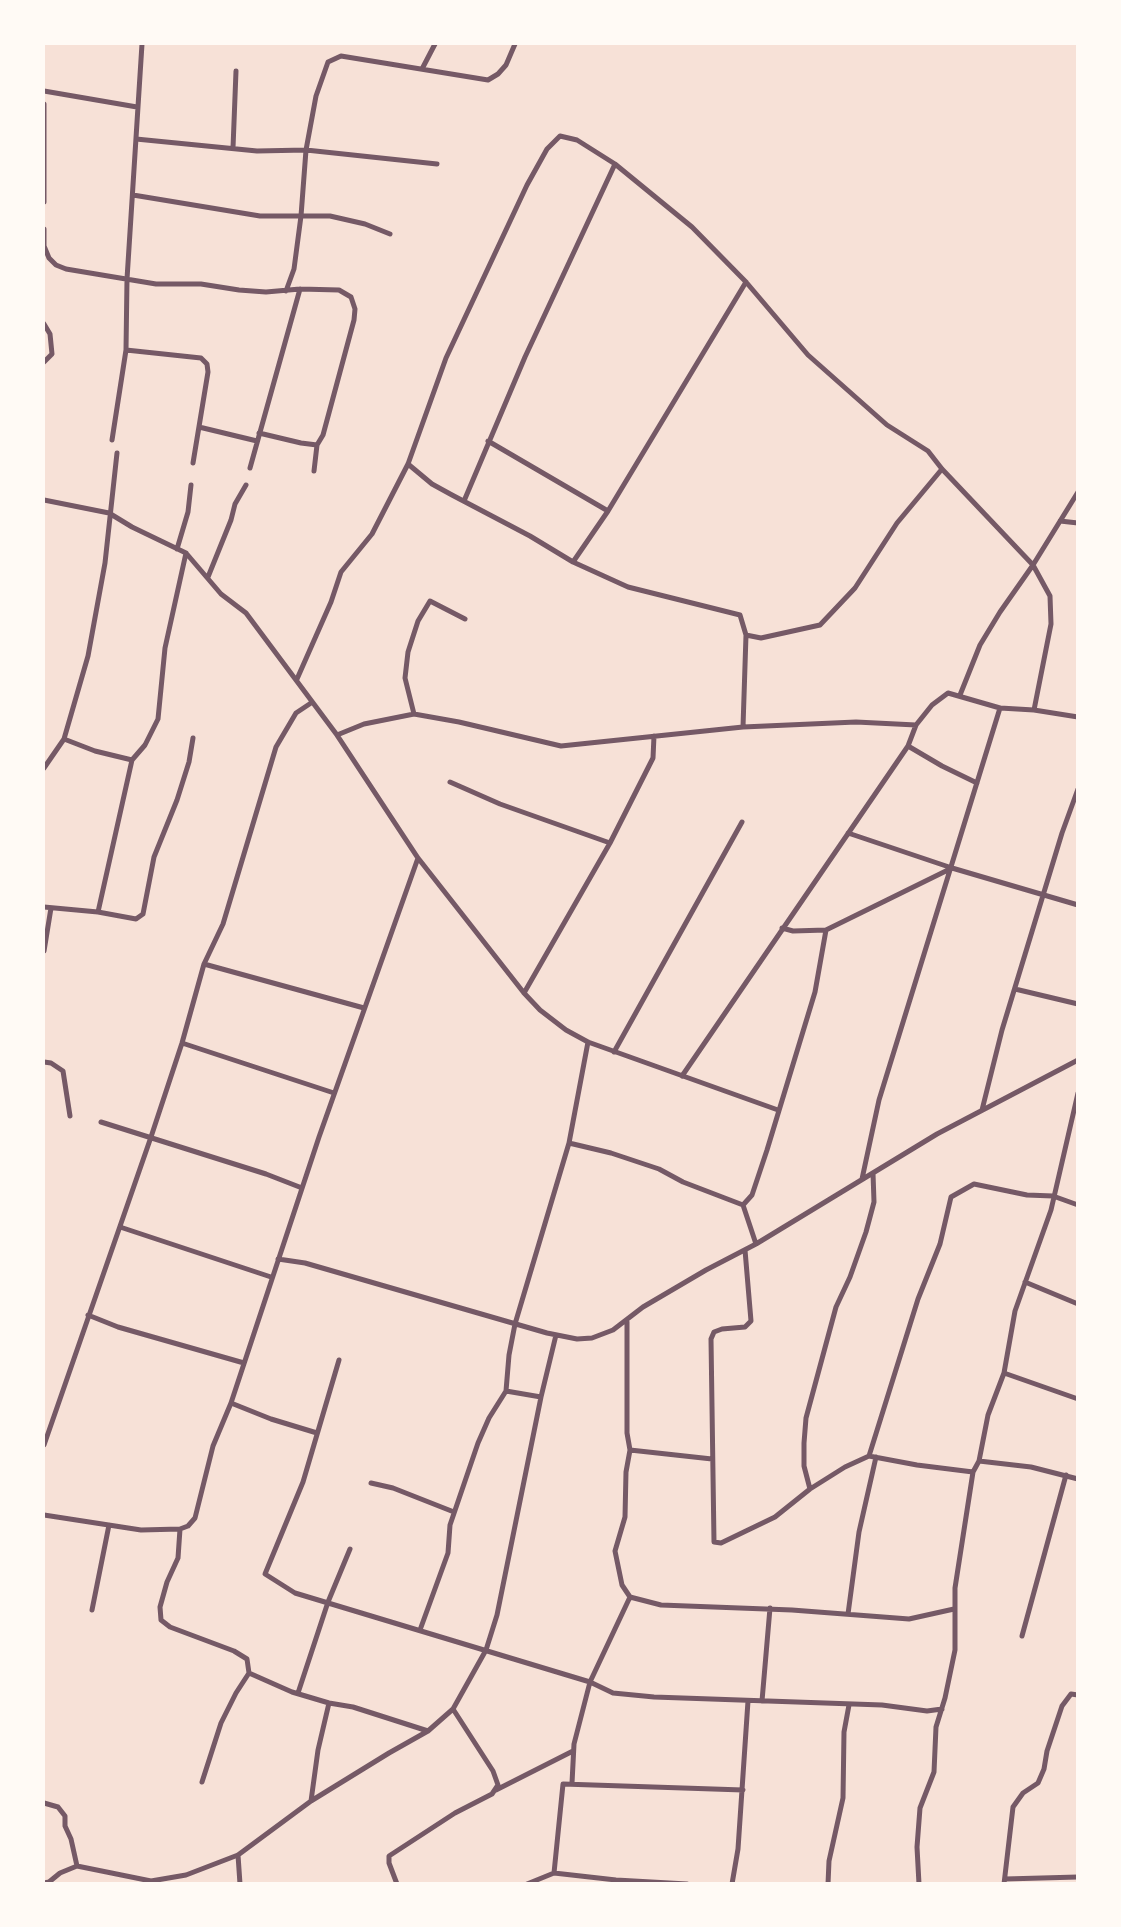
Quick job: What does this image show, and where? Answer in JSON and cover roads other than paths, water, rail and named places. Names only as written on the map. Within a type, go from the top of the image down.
[{"type":"street","points":[[112,440],[126,350],[127,279],[142,44]]},
{"type":"street","points":[[422,69],[435,44]]},
{"type":"street","points":[[286,291],[294,269],[302,216],[306,150],[316,96],[328,62],[341,56],[488,80],[506,65],[515,44]]},
{"type":"street","points":[[233,148],[236,71]]},
{"type":"street","points":[[44,91],[137,107]]},
{"type":"street","points":[[44,104],[44,202]]},
{"type":"street","points":[[297,679],[331,602],[341,572],[372,534],[408,464],[446,358],[527,185],[547,149],[560,136],[578,140],[615,164],[692,227],[746,282],[808,355],[887,425],[928,451],[942,469],[1033,565],[1050,596],[1052,624],[1034,710]]},
{"type":"street","points":[[136,139],[257,151],[306,150],[437,164]]},
{"type":"street","points":[[464,501],[552,297],[615,164]]},
{"type":"street","points":[[133,195],[260,216],[330,216],[364,224],[390,234]]},
{"type":"street","points":[[44,229],[44,246],[49,258],[56,265],[66,269],[156,284],[201,284],[239,290],[339,290],[351,297],[355,309],[354,320],[324,435],[317,445],[314,471]]},
{"type":"street","points":[[573,562],[608,511],[746,282]]},
{"type":"street","points":[[250,468],[300,289]]},
{"type":"street","points":[[44,324],[50,334],[52,354],[44,362]]},
{"type":"street","points":[[126,350],[201,358],[207,364],[208,372],[193,463]]},
{"type":"street","points":[[199,427],[257,441]]},
{"type":"street","points":[[259,433],[317,445]]},
{"type":"street","points":[[488,441],[608,511]]},
{"type":"street","points":[[44,768],[64,739],[88,656],[105,562],[117,453]]},
{"type":"street","points":[[408,464],[432,484],[530,536],[573,562],[628,587],[741,615],[746,636],[743,727]]},
{"type":"street","points":[[746,636],[761,638],[820,626],[855,588],[897,523],[942,469]]},
{"type":"street","points":[[177,549],[188,512],[191,485]]},
{"type":"street","points":[[208,577],[235,504],[246,485]]},
{"type":"street","points":[[960,695],[980,645],[1033,565],[1077,492]]},
{"type":"street","points":[[44,500],[110,513],[132,527],[186,553],[221,594],[246,613],[337,735],[418,858],[524,993],[540,1010],[566,1030],[588,1042],[778,1110]]},
{"type":"street","points":[[1060,521],[1077,523]]},
{"type":"street","points":[[98,912],[132,760],[145,745],[158,718],[165,648],[186,553]]},
{"type":"street","points":[[414,714],[405,678],[408,652],[418,621],[430,601],[465,620]]},
{"type":"street","points":[[682,1076],[908,746],[916,724],[932,705],[948,693],[1000,708],[1034,710],[1077,717]]},
{"type":"street","points":[[44,1445],[151,1137],[182,1043],[204,964],[223,924],[276,747],[296,712],[311,703]]},
{"type":"street","points":[[862,1179],[879,1100],[1000,708]]},
{"type":"street","points":[[337,735],[364,724],[414,714],[561,746],[743,727],[856,722],[916,724]]},
{"type":"street","points":[[524,993],[610,843],[653,758],[654,736]]},
{"type":"street","points":[[44,907],[98,912],[136,920],[143,914],[154,857],[177,800],[189,762],[193,738]]},
{"type":"street","points":[[64,739],[95,751],[132,760]]},
{"type":"street","points":[[908,746],[977,783]]},
{"type":"street","points":[[450,782],[501,804],[610,843]]},
{"type":"street","points":[[982,1110],[1043,894],[1075,806],[1077,789]]},
{"type":"street","points":[[614,1052],[742,822]]},
{"type":"street","points":[[848,833],[952,868],[1077,905]]},
{"type":"street","points":[[44,1515],[141,1530],[180,1529],[188,1526],[198,1511],[213,1446],[231,1403],[334,1093],[418,858]]},
{"type":"street","points":[[782,928],[793,931],[826,930],[952,868]]},
{"type":"street","points":[[44,951],[51,908]]},
{"type":"street","points":[[743,1205],[752,1195],[815,992],[826,930]]},
{"type":"street","points":[[204,964],[364,1008]]},
{"type":"street","points":[[1015,989],[1077,1004]]},
{"type":"street","points":[[420,1630],[448,1553],[450,1525],[478,1443],[489,1418],[506,1390],[515,1324],[569,1143],[588,1042]]},
{"type":"street","points":[[182,1043],[334,1093]]},
{"type":"street","points":[[278,1260],[304,1263],[556,1335],[577,1339],[592,1338],[627,1322],[643,1308],[672,1290],[756,1244],[862,1179],[982,1110],[1077,1060]]},
{"type":"street","points":[[44,1062],[51,1063],[63,1071],[70,1116]]},
{"type":"street","points":[[919,1884],[917,1847],[920,1808],[934,1772],[936,1727],[956,1650],[954,1610],[958,1560],[973,1472],[979,1461],[988,1414],[1004,1373],[1015,1311],[1051,1210],[1077,1093]]},
{"type":"street","points":[[101,1122],[266,1174],[302,1188]]},
{"type":"street","points":[[569,1143],[659,1169],[683,1182],[743,1205]]},
{"type":"street","points":[[810,1489],[804,1466],[806,1418],[836,1307],[850,1277],[866,1232],[874,1202],[873,1173]]},
{"type":"street","points":[[868,1455],[918,1299],[940,1244],[951,1197],[974,1184],[1027,1195],[1053,1196],[1077,1205]]},
{"type":"street","points":[[743,1205],[756,1244]]},
{"type":"street","points":[[120,1227],[271,1277]]},
{"type":"street","points":[[745,1250],[751,1321],[744,1328],[722,1329],[714,1332],[711,1339],[714,1542],[721,1544],[776,1517],[810,1489],[868,1455],[917,1465],[973,1472]]},
{"type":"street","points":[[1025,1282],[1077,1304]]},
{"type":"street","points":[[88,1315],[118,1327],[244,1363]]},
{"type":"street","points":[[627,1322],[627,1433],[630,1450],[626,1472],[625,1517],[615,1551],[622,1585],[630,1597],[661,1605],[770,1608],[909,1619],[954,1610]]},
{"type":"street","points":[[44,1883],[77,1866],[151,1882],[186,1875],[238,1855],[311,1801],[428,1731],[453,1709],[486,1650],[497,1615],[541,1397],[556,1335]]},
{"type":"street","points":[[339,1360],[303,1482],[265,1574],[295,1593],[590,1682],[613,1693],[654,1697],[882,1705],[927,1711],[942,1709]]},
{"type":"street","points":[[1004,1373],[1077,1399]]},
{"type":"street","points":[[506,1390],[541,1397]]},
{"type":"street","points":[[231,1403],[271,1419],[317,1433]]},
{"type":"street","points":[[630,1450],[712,1459]]},
{"type":"street","points":[[848,1614],[860,1532],[876,1457]]},
{"type":"street","points":[[979,1461],[1031,1467],[1077,1479]]},
{"type":"street","points":[[1023,1636],[1066,1475]]},
{"type":"street","points":[[371,1483],[393,1488],[454,1512]]},
{"type":"street","points":[[92,1610],[109,1525]]},
{"type":"street","points":[[180,1529],[178,1558],[167,1582],[160,1607],[161,1620],[170,1627],[240,1654],[247,1659],[249,1673],[221,1723],[202,1782]]},
{"type":"street","points":[[298,1693],[328,1602],[350,1549]]},
{"type":"street","points":[[572,1783],[573,1751],[590,1682],[630,1597]]},
{"type":"street","points":[[762,1701],[770,1608]]},
{"type":"street","points":[[249,1673],[298,1693],[329,1703],[353,1707],[428,1731]]},
{"type":"street","points":[[1077,1695],[1071,1694],[1062,1706],[1038,1783],[1023,1793],[1014,1807],[1004,1881],[1077,1877]]},
{"type":"street","points":[[732,1884],[738,1849],[748,1701]]},
{"type":"street","points":[[311,1801],[318,1750],[329,1703]]},
{"type":"street","points":[[828,1884],[829,1861],[843,1798],[844,1732],[849,1705]]},
{"type":"street","points":[[453,1709],[493,1771],[498,1785],[496,1790]]},
{"type":"street","points":[[397,1884],[389,1863],[390,1856],[455,1813],[573,1751]]},
{"type":"street","points":[[554,1873],[564,1783],[743,1790]]},
{"type":"street","points":[[44,1803],[58,1807],[64,1816],[64,1826],[71,1839],[77,1866]]},
{"type":"street","points":[[238,1855],[240,1884]]},
{"type":"street","points":[[526,1884],[554,1873],[616,1880],[687,1884]]}]
